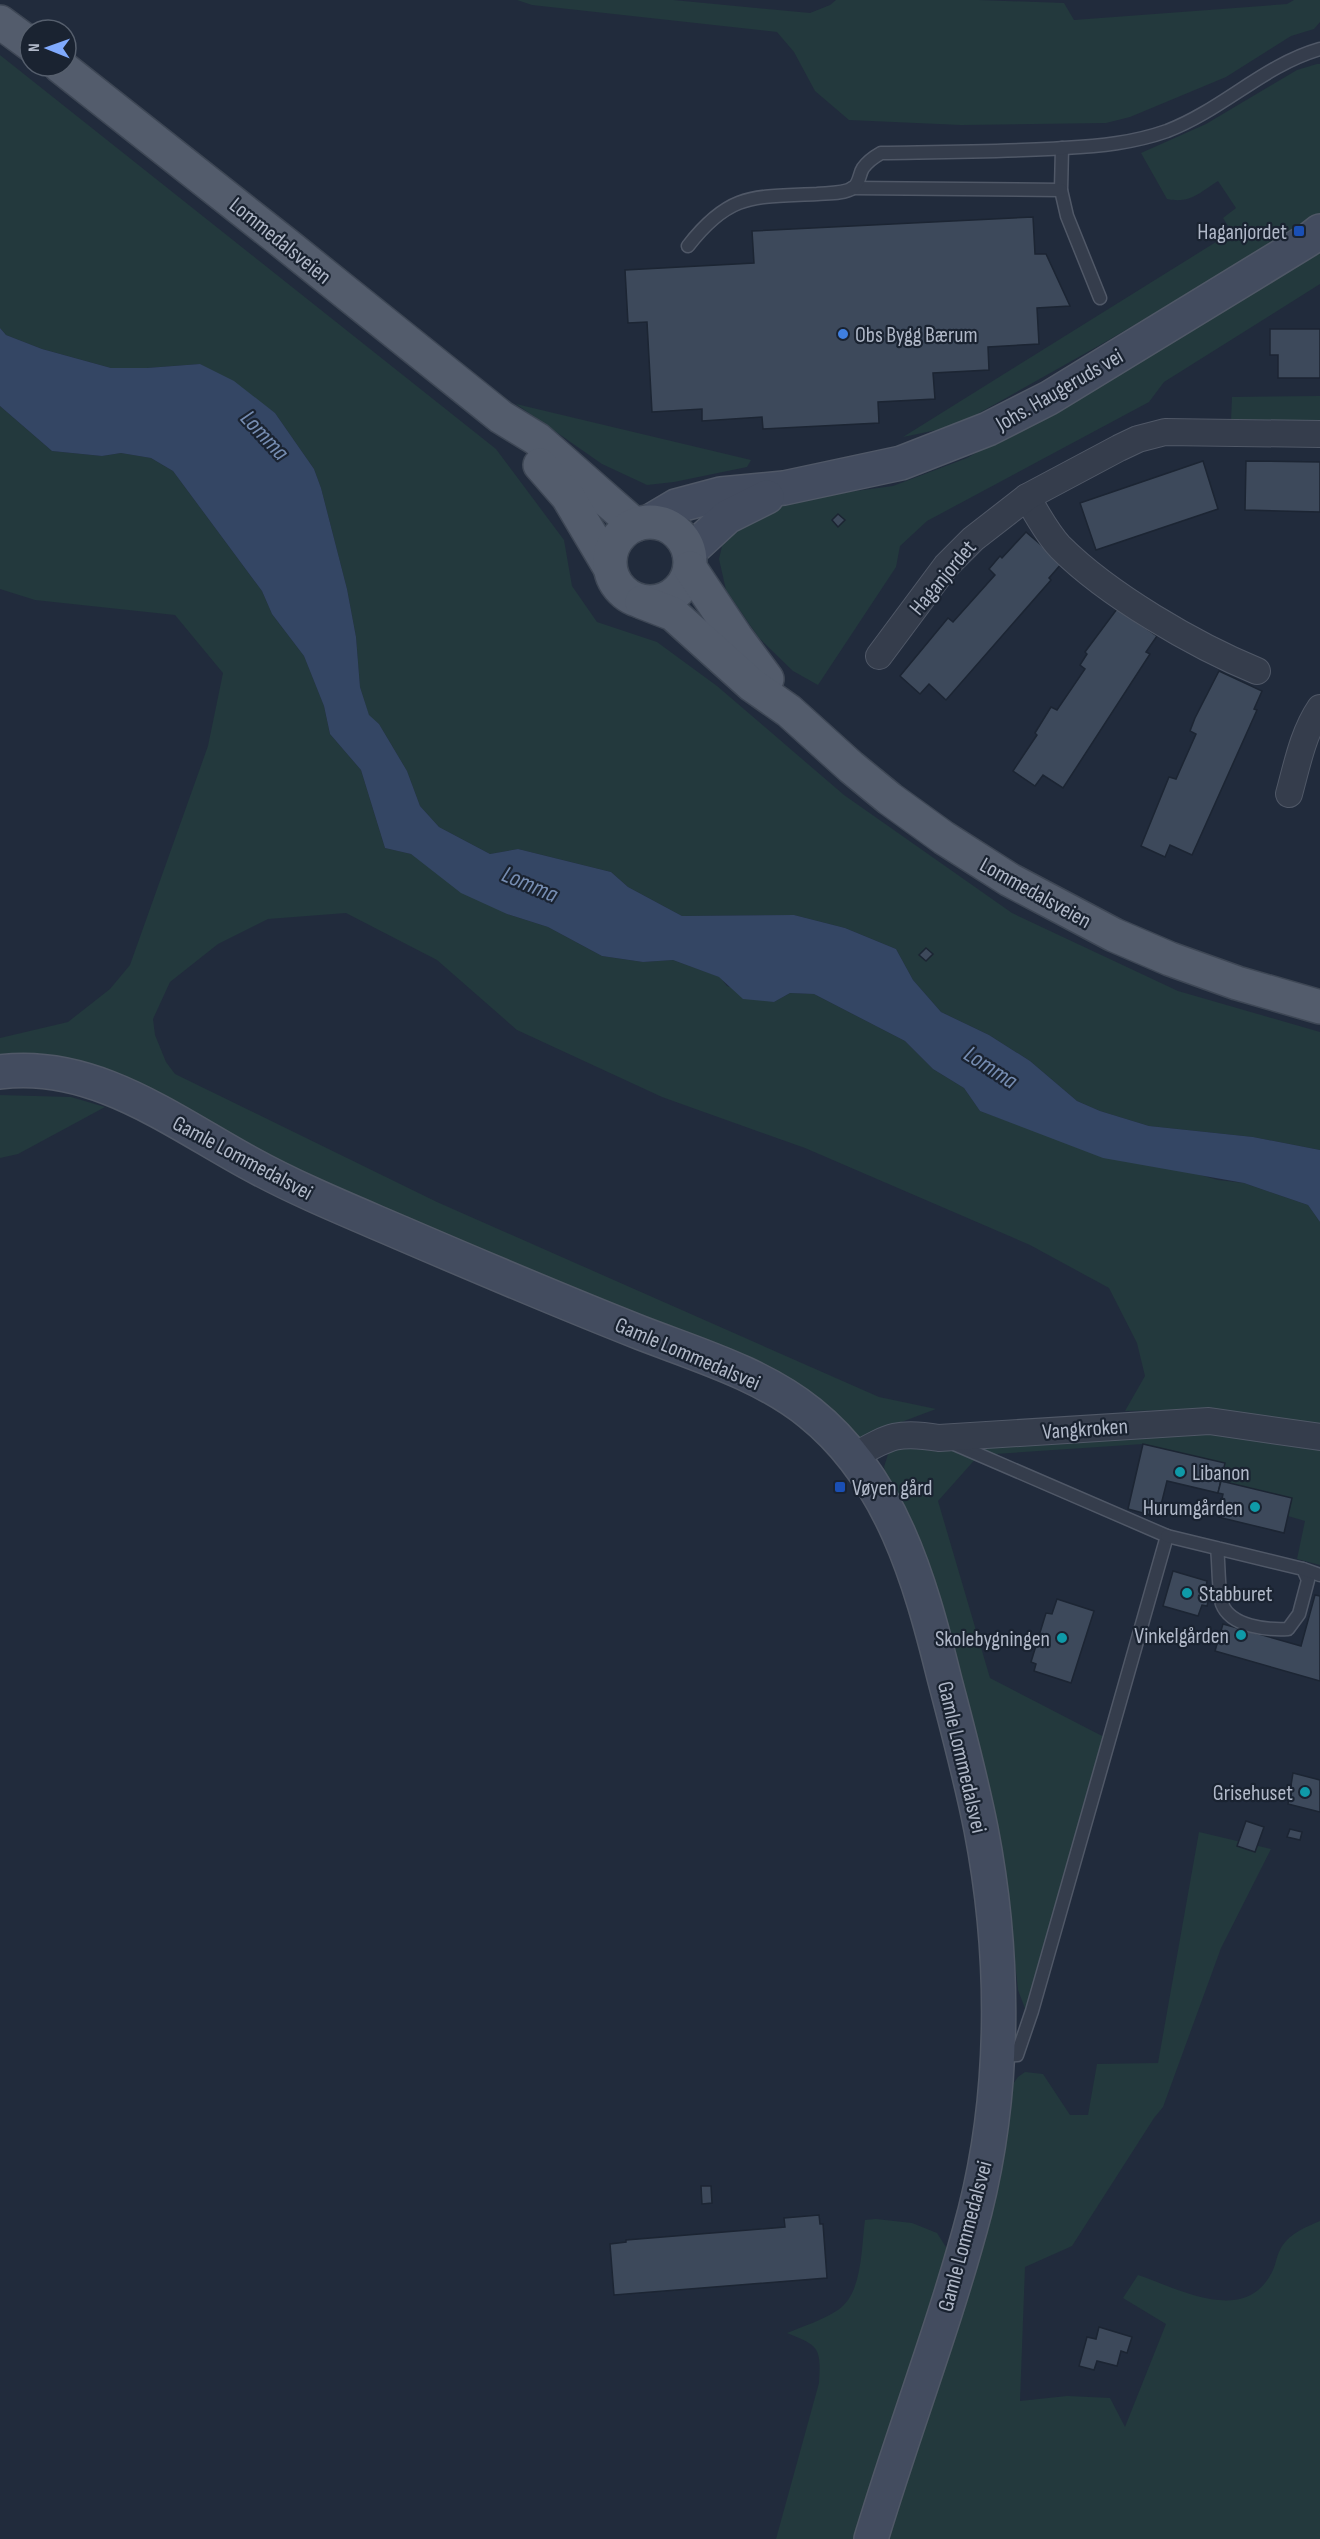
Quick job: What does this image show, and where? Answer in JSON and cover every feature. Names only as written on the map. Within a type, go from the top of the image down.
[{"type":"main road","points":[[0,22],[18,35]]},
{"type":"main road","name":"Lommedalsveien","points":[[75,78],[297,252],[501,417],[537,439],[642,523]]},
{"type":"main road","name":"Lommedalsveien","points":[[501,417],[568,497],[609,566]]},
{"type":"main road","points":[[642,523],[674,529],[684,539],[690,560],[686,582],[677,593],[662,601],[642,602],[626,594],[616,583],[609,566],[610,552],[620,535],[642,523]]},
{"type":"main road","name":"Lommedalsveien","points":[[690,560],[736,637],[789,711]]},
{"type":"main road","name":"Lommedalsveien","points":[[642,602],[674,614],[752,685],[789,711],[851,767],[917,819],[975,859],[1060,908],[1114,935],[1203,972],[1320,1007]]},
{"type":"street","name":"Johs. Haugeruds vei","points":[[642,523],[676,506],[721,494],[784,488],[901,463],[988,429],[1049,398],[1317,235]]},
{"type":"street","name":"Haganjordet","points":[[879,656],[946,566],[973,539],[1027,497],[1138,439],[1165,432],[1320,434]]},
{"type":"street","name":"Johs. Haugeruds vei","points":[[690,560],[727,517],[784,488]]},
{"type":"street","points":[[1027,497],[1047,531],[1060,547],[1111,589],[1192,640],[1225,658],[1257,671]]},
{"type":"street","points":[[1289,794],[1300,752],[1312,721],[1320,708]]},
{"type":"street","name":"Gamle Lommedalsvei","points":[[0,1072],[24,1071],[73,1075],[114,1089],[252,1164],[319,1197],[544,1294],[759,1382],[804,1407],[833,1432],[854,1456],[890,1513],[926,1605],[981,1831],[994,1921],[998,2010],[997,2056],[989,2135],[975,2208],[871,2539]]},
{"type":"street","name":"Vangkroken","points":[[854,1456],[888,1437],[900,1434],[939,1438],[1209,1421],[1320,1437]]},
{"type":"lane","points":[[852,188],[858,182],[862,169],[871,159],[881,153],[1062,148],[1111,145],[1139,140],[1169,130],[1199,115],[1296,56],[1320,49]]},
{"type":"lane","points":[[1062,148],[1060,190],[1067,216],[1100,298]]},
{"type":"lane","points":[[688,246],[703,227],[730,205],[759,197],[835,193],[852,188],[1060,190]]},
{"type":"lane","points":[[939,1438],[1167,1536],[1320,1575]]},
{"type":"lane","points":[[997,2056],[1017,2055],[1032,2011],[1167,1536]]},
{"type":"lane","points":[[1217,1548],[1222,1604],[1233,1619],[1268,1630],[1288,1629],[1299,1614],[1308,1580],[1303,1569]]},
{"type":"green space","points":[[517,0],[673,0],[810,13],[836,0],[979,0],[1064,3],[1074,20],[1287,4],[1294,0],[1320,0],[1320,22],[1314,29],[1291,36],[1226,77],[1130,117],[1106,123],[961,125],[849,120],[815,91],[794,52],[777,32],[532,5]]},
{"type":"green space","points":[[0,55],[18,69],[18,78],[29,78],[496,449],[564,540],[572,586],[597,622],[657,642],[717,686],[844,795],[1012,913],[1178,991],[1320,1032],[1320,1150],[1253,1137],[1149,1126],[1100,1111],[1077,1101],[1030,1061],[989,1035],[941,1012],[913,980],[896,949],[845,928],[794,915],[682,916],[628,887],[611,872],[518,849],[490,854],[439,827],[420,806],[407,771],[379,724],[369,716],[360,687],[356,637],[347,589],[321,488],[314,469],[275,413],[200,364],[111,368],[42,349],[6,335],[0,328]]},
{"type":"green space","points":[[1320,64],[1320,213],[1244,261],[956,426],[903,437],[1232,232],[1223,218],[1236,208],[1218,181],[1189,198],[1167,199],[1141,153],[1206,124],[1297,70]]},
{"type":"green space","points":[[1320,251],[1320,284],[1164,382],[1149,402],[927,521],[900,546],[896,567],[818,685],[793,671],[759,638],[726,590],[719,559],[723,542],[737,525],[762,510],[811,497],[893,486],[967,458]]},
{"type":"green space","points":[[1320,396],[1320,425],[1231,421],[1232,397]]},
{"type":"green space","points":[[516,404],[751,460],[747,467],[674,482],[647,485],[602,464]]},
{"type":"green space","points":[[0,406],[52,451],[102,456],[121,453],[151,458],[173,471],[262,591],[272,614],[304,656],[324,706],[330,734],[361,770],[385,848],[411,854],[507,914],[548,927],[602,956],[643,962],[673,960],[720,977],[727,986],[774,1002],[790,993],[814,994],[905,1041],[933,1069],[964,1088],[980,1111],[1218,1180],[1244,1183],[1308,1205],[1320,1222],[1320,1427],[1225,1412],[1125,1411],[1145,1376],[1137,1343],[1109,1288],[1030,1245],[805,1148],[662,1097],[517,1030],[437,960],[346,913],[268,919],[218,944],[170,982],[153,1019],[155,1035],[166,1062],[175,1074],[437,1202],[879,1397],[936,1409],[859,1438],[822,1410],[753,1369],[0,1061],[0,1038],[68,1022],[110,989],[130,965],[208,746],[223,673],[175,615],[35,600],[0,589]]},
{"type":"green space","points":[[0,1095],[71,1097],[105,1107],[18,1154],[0,1158]]},
{"type":"green space","points":[[1188,1430],[1320,1446],[1320,1565],[1297,1559],[1305,1521],[1288,1516],[1292,1498],[1221,1481],[1225,1463],[1143,1444],[979,1455],[938,1501],[990,1678],[1104,1737],[1026,2011],[1018,1990],[1012,1935],[884,1467],[889,1451],[897,1447]]},
{"type":"green space","points":[[1199,1832],[1271,1849],[1221,1948],[1163,2107],[1072,2246],[1025,2267],[1020,2401],[1067,2396],[1110,2398],[1125,2427],[1166,2324],[1123,2298],[1138,2275],[1210,2299],[1229,2300],[1245,2297],[1260,2288],[1272,2272],[1283,2244],[1297,2232],[1320,2221],[1320,2539],[882,2539],[1009,2089],[1025,2072],[1043,2074],[1070,2115],[1088,2115],[1097,2064],[1158,2063]]},
{"type":"green space","points":[[865,2220],[912,2223],[937,2233],[949,2252],[857,2539],[776,2539],[819,2383],[819,2362],[816,2350],[806,2341],[787,2333],[826,2317],[846,2302],[852,2293],[859,2269]]},
{"type":"water","name":"Lomma","points":[[0,328],[6,335],[42,349],[111,368],[200,364],[234,381],[275,413],[314,469],[321,488],[347,589],[356,637],[360,687],[369,715],[379,724],[407,771],[420,806],[439,827],[490,854],[518,849],[611,872],[628,887],[682,916],[794,915],[845,928],[896,949],[913,980],[941,1012],[989,1035],[1030,1061],[1077,1101],[1100,1111],[1149,1126],[1253,1137],[1320,1150],[1320,1222],[1308,1205],[1244,1183],[1103,1158],[980,1111],[964,1088],[933,1069],[905,1041],[814,994],[790,993],[774,1002],[743,999],[719,977],[673,960],[643,962],[602,956],[548,927],[507,914],[461,893],[411,854],[385,848],[361,770],[330,734],[324,706],[304,656],[272,614],[262,591],[173,471],[151,458],[121,453],[102,456],[52,451],[0,406]]},
{"type":"building","name":"Obs Bygg Bærum","points":[[1033,217],[1035,254],[1046,254],[1070,306],[1037,308],[1039,344],[988,347],[989,370],[933,373],[935,399],[878,402],[879,423],[763,429],[762,417],[702,421],[702,409],[652,412],[647,322],[628,323],[625,270],[754,263],[752,231]]},
{"type":"building","points":[[1270,329],[1320,329],[1320,378],[1278,378],[1278,355],[1270,355]]},
{"type":"building","points":[[1203,461],[1218,509],[1096,550],[1080,503]]},
{"type":"building","points":[[1246,461],[1320,462],[1320,512],[1245,510]]},
{"type":"building","points":[[838,514],[845,520],[838,527],[832,520]]},
{"type":"building","points":[[1026,532],[1062,563],[1049,578],[1051,580],[946,700],[929,684],[920,694],[900,676],[948,618],[953,622],[995,575],[989,569]]},
{"type":"building","points":[[1117,609],[1157,636],[1146,652],[1150,654],[1063,788],[1043,775],[1035,786],[1013,771],[1037,735],[1035,733],[1051,707],[1057,710],[1085,669],[1080,665],[1087,654],[1085,652]]},
{"type":"building","points":[[1219,671],[1262,691],[1254,709],[1257,710],[1192,855],[1170,845],[1165,857],[1141,846],[1169,777],[1176,779],[1196,734],[1190,731],[1195,718]]},
{"type":"building","points":[[926,948],[933,954],[926,961],[919,955]]},
{"type":"building","name":"Libanon","points":[[1143,1444],[1225,1463],[1218,1493],[1167,1481],[1158,1517],[1128,1509]]},
{"type":"building","name":"Hurumgården","points":[[1221,1481],[1292,1498],[1284,1533],[1218,1517],[1223,1494],[1218,1493]]},
{"type":"building","name":"Stabburet","points":[[1173,1571],[1207,1581],[1205,1592],[1210,1594],[1207,1606],[1202,1605],[1198,1616],[1163,1606]]},
{"type":"building","name":"Vinkelgården","points":[[1315,1595],[1320,1596],[1320,1681],[1215,1651],[1223,1624],[1301,1646]]},
{"type":"building","name":"Skolebygningen","points":[[1057,1599],[1094,1611],[1071,1683],[1034,1671],[1036,1664],[1031,1662],[1046,1613],[1052,1614]]},
{"type":"building","name":"Grisehuset","points":[[1293,1773],[1320,1780],[1320,1812],[1288,1804]]},
{"type":"building","points":[[1246,1821],[1264,1827],[1255,1852],[1237,1846]]},
{"type":"building","points":[[1290,1829],[1302,1832],[1300,1840],[1287,1837]]},
{"type":"building","points":[[701,2186],[711,2186],[712,2203],[702,2204]]},
{"type":"building","points":[[819,2215],[820,2224],[823,2224],[827,2278],[614,2295],[610,2244],[626,2242],[626,2240],[785,2227],[784,2218]]},
{"type":"building","points":[[1099,2327],[1132,2337],[1127,2353],[1121,2351],[1117,2366],[1097,2361],[1094,2370],[1079,2366],[1087,2337],[1096,2339]]},
{"type":"place","name":"Haganjordet","points":[[1299,231]]},
{"type":"place","name":"Obs Bygg Bærum","points":[[843,334]]},
{"type":"place","name":"Libanon","points":[[1180,1472]]},
{"type":"place","name":"Vøyen gård","points":[[840,1487]]},
{"type":"place","name":"Hurumgården","points":[[1255,1507]]},
{"type":"place","name":"Stabburet","points":[[1187,1593]]},
{"type":"place","name":"Vinkelgården","points":[[1241,1635]]},
{"type":"place","name":"Skolebygningen","points":[[1062,1638]]},
{"type":"place","name":"Grisehuset","points":[[1305,1792]]}]
